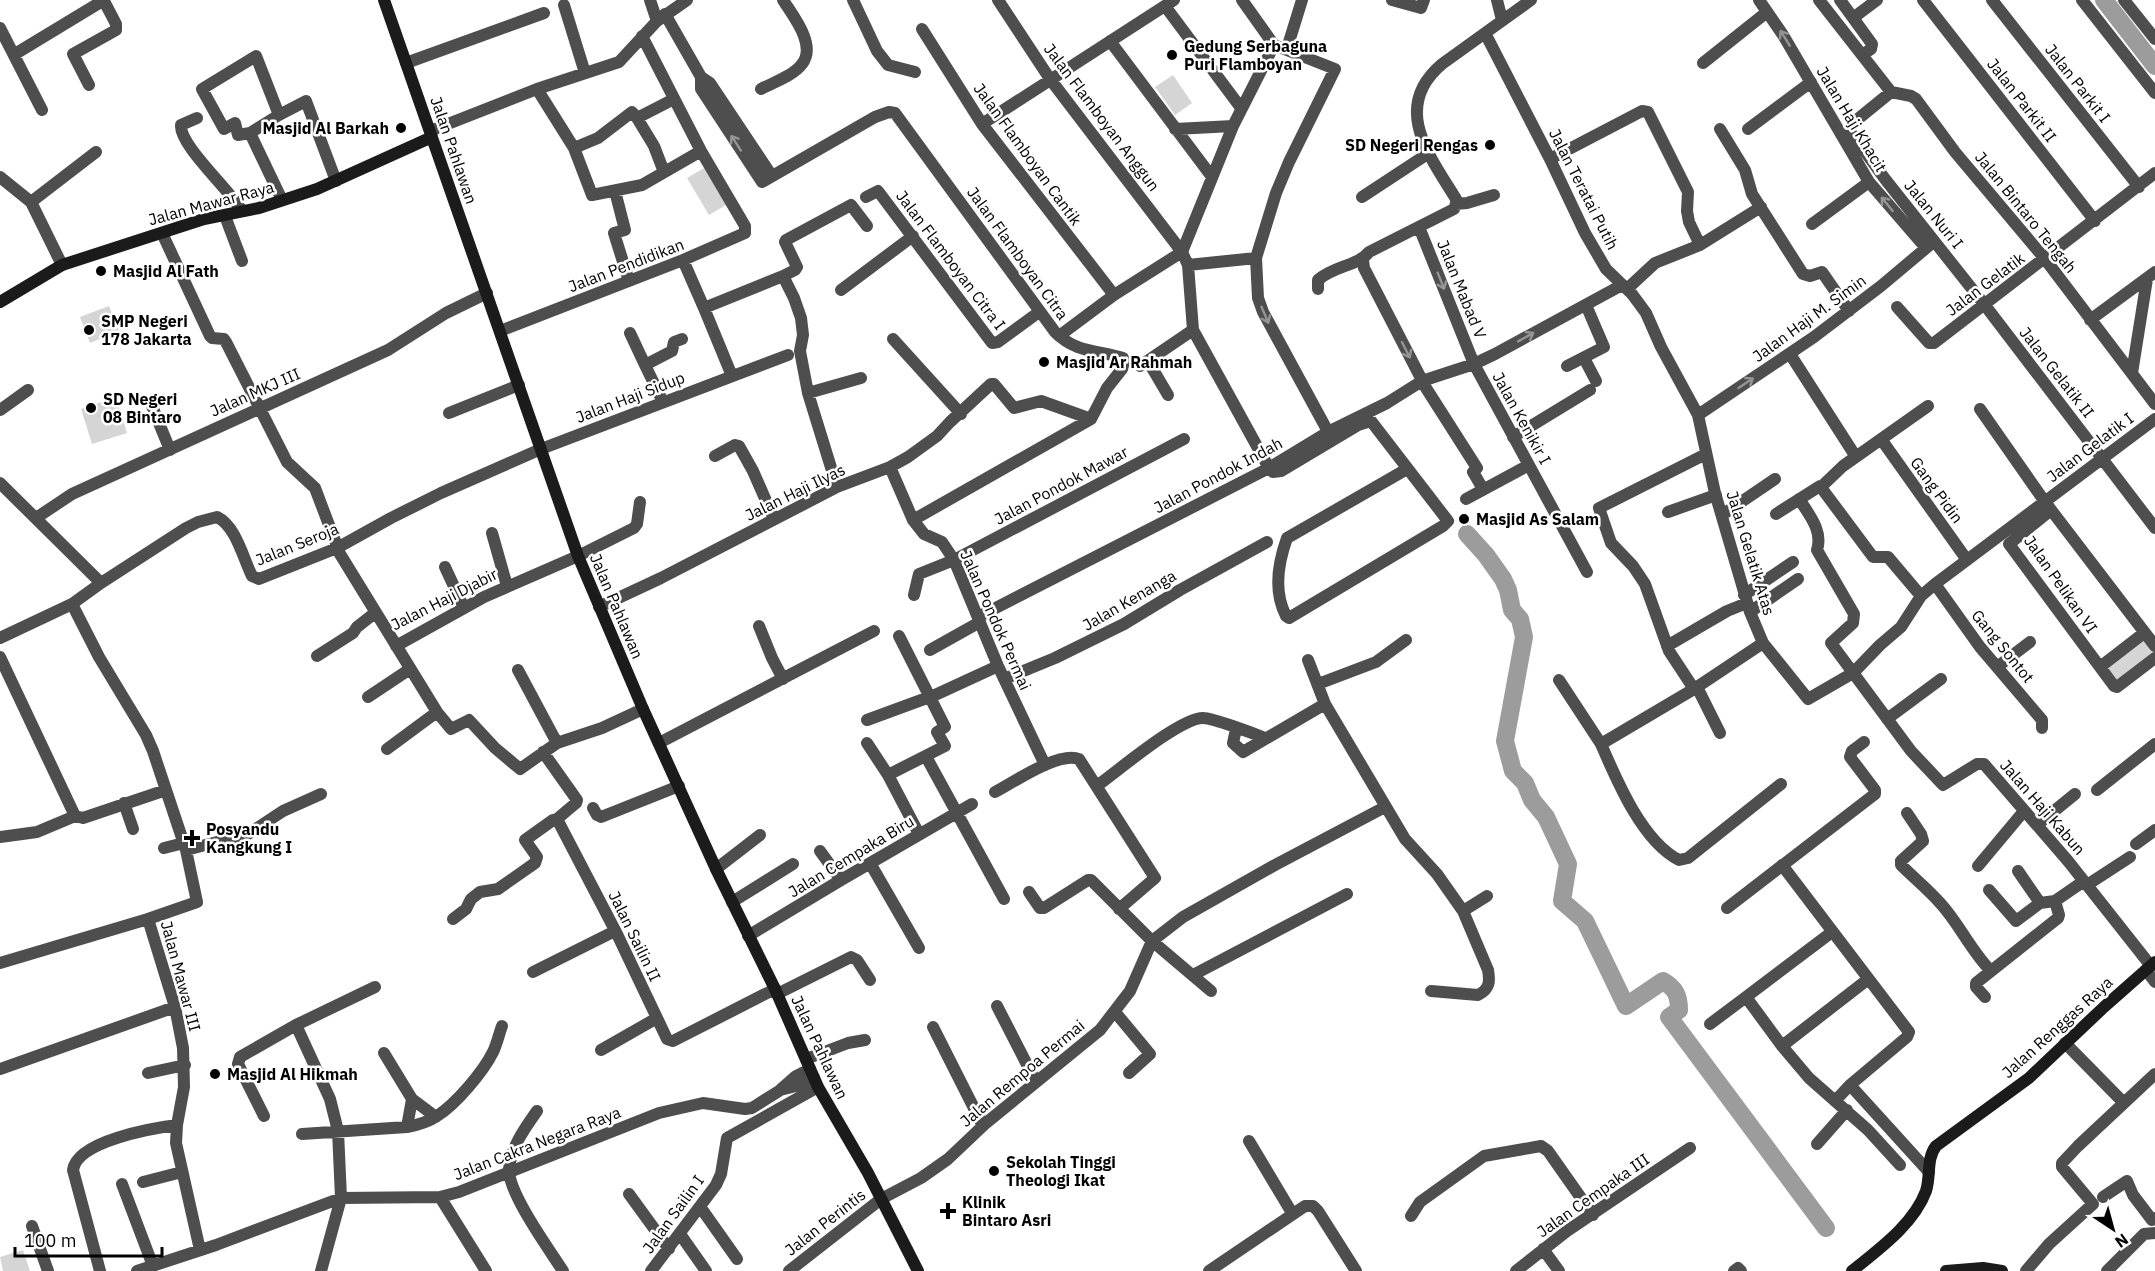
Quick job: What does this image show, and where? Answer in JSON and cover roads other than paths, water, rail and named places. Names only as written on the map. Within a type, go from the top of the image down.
[{"type":"main road","name":"Jalan Pahlawan","points":[[384,0],[578,556],[599,607],[678,786],[776,991],[812,1073],[918,1271]]},
{"type":"main road","name":"Jalan Mawar Raya","points":[[0,302],[62,265],[204,219],[225,216],[282,200],[336,181],[431,134]]},
{"type":"main road","name":"Jalan Renggas Raya","points":[[1852,1271],[1906,1222],[1921,1202],[1926,1190],[1931,1152],[1936,1146],[2029,1078],[2151,966]]},
{"type":"main road","points":[[1946,1271],[1983,1268],[2002,1271]]},
{"type":"street","points":[[15,54],[104,0],[116,24],[116,30],[73,54],[89,85]]},
{"type":"street","points":[[650,0],[661,18]]},
{"type":"street","points":[[431,134],[537,89],[620,62],[661,18],[687,0]]},
{"type":"street","points":[[761,89],[794,71],[805,58],[805,39],[783,0]]},
{"type":"street","points":[[853,0],[877,51],[888,65],[915,72]]},
{"type":"street","name":"Jalan Flamboyan Anggun","points":[[998,0],[1050,79],[1182,252],[1188,265]]},
{"type":"street","points":[[1242,0],[1274,45],[1335,69],[1289,162],[1276,194],[1256,258],[1258,298],[1263,312],[1330,436]]},
{"type":"street","points":[[1289,42],[1302,0]]},
{"type":"street","points":[[1392,0],[1421,8],[1424,0]]},
{"type":"street","points":[[1497,0],[1502,20]]},
{"type":"street","points":[[1318,289],[1318,280],[1323,275],[1346,264],[1363,260],[1370,252],[1454,209],[1456,199],[1423,141],[1416,116],[1419,91],[1434,71],[1531,0]]},
{"type":"street","name":"Jalan Haji Khacit","points":[[1759,0],[1869,182],[1930,245]]},
{"type":"street","points":[[1819,0],[1891,92]]},
{"type":"street","points":[[1840,0],[1872,44],[1871,49],[1862,55]]},
{"type":"street","points":[[1853,18],[1877,0]]},
{"type":"street","name":"Jalan Parkit II","points":[[1923,0],[2095,221]]},
{"type":"street","name":"Jalan Parkit I","points":[[1992,0],[2139,187]]},
{"type":"street","points":[[2082,0],[2155,93]]},
{"type":"street","points":[[2124,0],[2155,39]]},
{"type":"street","points":[[982,123],[1170,3],[1241,108]]},
{"type":"street","points":[[564,5],[585,73]]},
{"type":"street","points":[[1702,63],[1767,12]]},
{"type":"street","points":[[406,63],[544,14]]},
{"type":"street","name":"Jalan Flamboyan Citra","points":[[661,18],[700,77],[710,82],[772,176],[875,117],[895,113],[1039,312],[1059,336],[1114,295],[1182,252]]},
{"type":"street","points":[[0,28],[42,110]]},
{"type":"street","name":"Jalan Flamboyan Cantik","points":[[922,29],[982,123],[1114,295]]},
{"type":"street","name":"Jalan Teratai Putih","points":[[1485,33],[1585,233],[1606,269],[1646,313],[1661,347],[1698,416]]},
{"type":"street","points":[[537,89],[574,148],[591,194],[642,185],[701,151],[642,36]]},
{"type":"street","points":[[1110,41],[1212,177]]},
{"type":"street","points":[[1182,252],[1241,108],[1274,45]]},
{"type":"street","points":[[279,115],[256,56],[202,89],[224,129],[235,123],[238,135],[250,133],[306,101],[336,181]]},
{"type":"street","points":[[1749,129],[1810,82]]},
{"type":"street","name":"Jalan Nuri I","points":[[1891,92],[1853,123],[1850,131],[1930,245],[1984,304]]},
{"type":"street","name":"Jalan Bintaro Tengah","points":[[1891,92],[1916,99],[1955,152],[2045,259],[2155,404]]},
{"type":"street","points":[[637,118],[674,99]]},
{"type":"street","points":[[1550,159],[1642,111],[1648,111],[1688,192],[1689,222],[1700,245]]},
{"type":"street","points":[[574,148],[598,138],[632,112],[654,146],[664,172]]},
{"type":"street","points":[[197,118],[185,122],[181,130],[193,151],[227,189],[242,211]]},
{"type":"street","points":[[1175,129],[1233,126]]},
{"type":"street","points":[[1720,129],[1745,170],[1751,191],[1803,274],[1810,276],[1822,272],[1849,311]]},
{"type":"street","points":[[250,133],[282,200]]},
{"type":"street","name":"Jalan Pendidikan","points":[[500,331],[683,260],[745,233],[745,226],[701,151]]},
{"type":"street","points":[[32,202],[96,152]]},
{"type":"street","points":[[1362,197],[1429,153]]},
{"type":"street","name":"Jalan Gelatik","points":[[1897,307],[1932,344],[2155,173]]},
{"type":"street","points":[[0,177],[32,202],[62,265]]},
{"type":"street","points":[[1812,224],[1869,182]]},
{"type":"street","points":[[615,191],[625,230],[614,233],[629,281]]},
{"type":"street","name":"Jalan Flamboyan Citra I","points":[[866,197],[877,191],[992,343],[998,342],[1039,312]]},
{"type":"street","points":[[1456,204],[1494,195]]},
{"type":"street","points":[[704,308],[795,270],[797,267],[786,240],[851,205],[867,226]]},
{"type":"street","name":"Jalan Kenikir I","points":[[1587,572],[1474,364],[1624,287],[1661,260],[1700,245],[1761,207]]},
{"type":"street","points":[[225,216],[242,261]]},
{"type":"street","name":"Jalan Mabad V","points":[[1419,227],[1474,364]]},
{"type":"street","name":"Jalan Haji Djabir","points":[[162,232],[208,333],[212,338],[225,340],[287,462],[315,488],[337,548],[354,580],[396,646],[507,586],[578,556],[636,527],[639,502]]},
{"type":"street","points":[[841,290],[913,236]]},
{"type":"street","name":"Jalan Haji M. Simin","points":[[1698,416],[1849,311],[1930,245]]},
{"type":"street","points":[[1256,258],[1188,265],[1192,330],[1269,468]]},
{"type":"street","points":[[683,260],[732,376]]},
{"type":"street","points":[[1363,260],[1364,268],[1422,381],[1477,468],[1473,472],[1483,489]]},
{"type":"street","points":[[783,276],[795,298],[801,318],[803,335],[800,351],[808,393],[837,487]]},
{"type":"street","points":[[2090,320],[2151,276]]},
{"type":"street","points":[[2132,373],[2151,276]]},
{"type":"street","name":"Jalan MKJ III","points":[[36,518],[72,494],[388,350],[446,313],[487,293]]},
{"type":"street","name":"Jalan Gelatik II","points":[[1984,304],[2155,528]]},
{"type":"street","points":[[1567,366],[1604,347],[1586,305]]},
{"type":"street","points":[[1168,395],[1144,364],[1192,330]]},
{"type":"street","points":[[630,333],[663,402]]},
{"type":"street","points":[[914,520],[1091,419],[1103,394],[1122,369],[1123,358],[1074,346],[1066,343],[1059,336]]},
{"type":"street","points":[[645,366],[672,351],[674,342],[682,339]]},
{"type":"street","points":[[893,339],[961,414]]},
{"type":"street","points":[[1790,354],[1856,457]]},
{"type":"street","name":"Jalan Haji Sidup","points":[[541,449],[788,355]]},
{"type":"street","points":[[1513,437],[1593,386],[1584,358]]},
{"type":"street","points":[[1330,436],[1422,381],[1474,364]]},
{"type":"street","points":[[808,393],[861,378]]},
{"type":"street","name":"Jalan Haji Ilyas","points":[[599,607],[661,578],[837,487],[890,467],[927,444],[991,384],[994,384],[1014,408],[1041,402],[1091,419]]},
{"type":"street","points":[[449,413],[519,385]]},
{"type":"street","points":[[0,410],[28,390]]},
{"type":"street","points":[[150,401],[170,450]]},
{"type":"street","points":[[1776,514],[1818,486],[1821,487],[1836,471],[1928,406]]},
{"type":"street","points":[[1980,409],[2048,506],[2155,646]]},
{"type":"street","name":"Jalan Gelatik Atas","points":[[1698,416],[1716,495],[1747,603],[1763,643],[1808,699],[1853,673],[1901,627],[1920,596],[1967,560],[2048,506]]},
{"type":"street","name":"Jalan Gelatik I","points":[[2048,506],[2155,419]]},
{"type":"street","points":[[1330,436],[1368,421],[1374,423],[1409,473],[1447,518],[1446,524],[1289,618],[1284,614],[1278,595],[1278,571],[1284,551],[1409,473]]},
{"type":"street","name":"Jalan Pondok Indah","points":[[930,650],[979,620],[1269,468],[1273,472],[1281,471],[1330,436]]},
{"type":"street","name":"Jalan Pondok Mawar","points":[[914,595],[919,574],[954,560],[1184,439]]},
{"type":"street","name":"Gang Pidin","points":[[1881,439],[1967,560]]},
{"type":"street","points":[[714,456],[739,446],[753,471],[774,519]]},
{"type":"street","name":"Jalan Seroja","points":[[101,583],[160,543],[211,517],[219,517],[226,524],[251,574],[257,579],[337,548],[441,493],[541,449]]},
{"type":"street","points":[[1706,454],[1599,508],[1611,543],[1634,566],[1645,584],[1667,646],[1695,688],[1719,733]]},
{"type":"street","points":[[1466,499],[1529,465]]},
{"type":"street","name":"Jalan Pondok Permai","points":[[890,467],[914,520],[924,534],[943,543],[954,560],[998,666],[1045,765]]},
{"type":"street","points":[[1722,515],[1775,479]]},
{"type":"street","points":[[0,483],[101,583],[72,604],[0,638]]},
{"type":"street","points":[[1821,487],[1873,557],[1888,557],[1920,596]]},
{"type":"street","points":[[1668,512],[1716,495]]},
{"type":"street","name":"Jalan Haji Kabun","points":[[1799,499],[1817,528],[1819,543],[1817,550],[1855,617],[1853,623],[1830,643],[1911,751],[1941,784],[1946,784],[1981,763],[2037,825],[2151,966],[2155,982]]},
{"type":"street","name":"Jalan Pelikan VI","points":[[2048,506],[2009,544],[2114,686],[2117,687],[2155,658]]},
{"type":"street","points":[[492,533],[507,586]]},
{"type":"street","name":"Jalan Kenanga","points":[[1004,679],[1056,658],[1124,624],[1267,542]]},
{"type":"street","points":[[1747,603],[1793,562]]},
{"type":"street","points":[[445,567],[464,608]]},
{"type":"street","points":[[1667,646],[1727,611],[1798,579]]},
{"type":"street","name":"Gang Sontot","points":[[1935,584],[1973,637],[2042,720],[2042,728]]},
{"type":"street","name":"Jalan Mawar III","points":[[72,604],[104,665],[146,735],[185,847],[197,902],[148,919],[175,1007],[185,1065],[183,1103],[177,1125],[177,1143],[200,1250]]},
{"type":"street","points":[[317,656],[353,633],[375,613]]},
{"type":"street","points":[[759,626],[783,679]]},
{"type":"street","points":[[659,743],[874,631]]},
{"type":"street","points":[[2100,667],[2145,633]]},
{"type":"street","points":[[888,775],[945,746],[937,732],[945,727],[899,636]]},
{"type":"street","points":[[1318,684],[1376,662],[1406,640]]},
{"type":"street","points":[[1997,667],[2030,642]]},
{"type":"street","points":[[1601,744],[1695,688],[1763,643]]},
{"type":"street","points":[[396,646],[436,712],[452,730],[467,720],[470,721],[519,769],[557,743],[602,728],[643,709]]},
{"type":"street","points":[[0,657],[75,816]]},
{"type":"street","points":[[1308,660],[1325,704],[1385,807],[1405,839],[1437,874],[1463,911],[1488,970],[1490,979],[1488,987],[1485,992],[1478,995],[1431,991]]},
{"type":"street","points":[[867,720],[929,697],[998,666]]},
{"type":"street","points":[[368,697],[410,669]]},
{"type":"street","points":[[518,670],[557,743]]},
{"type":"street","points":[[1887,719],[1941,679]]},
{"type":"street","points":[[1558,680],[1601,744],[1637,816],[1657,842],[1679,860],[1688,858],[1781,784]]},
{"type":"street","points":[[1236,729],[1233,743],[1242,752],[1325,704]]},
{"type":"street","points":[[387,749],[436,712]]},
{"type":"street","points":[[1098,785],[1174,730],[1190,722],[1205,718],[1265,738]]},
{"type":"street","points":[[1727,908],[1875,794],[1875,790],[1850,757],[1852,751],[1864,742]]},
{"type":"street","points":[[867,743],[888,775],[919,834]]},
{"type":"street","points":[[2097,790],[2155,744]]},
{"type":"street","points":[[453,919],[466,909],[476,895],[498,889],[535,863],[537,857],[525,840],[576,803],[577,800],[543,752]]},
{"type":"street","points":[[995,792],[1045,765],[1070,757],[1076,757],[1083,762],[1155,878],[1119,909]]},
{"type":"street","points":[[929,762],[1004,899]]},
{"type":"street","points":[[593,808],[601,817],[678,786]]},
{"type":"street","points":[[0,837],[37,832],[75,816],[83,818],[166,790]]},
{"type":"street","points":[[164,848],[185,847],[248,834],[283,811],[321,794]]},
{"type":"street","points":[[2037,825],[2075,794]]},
{"type":"street","points":[[124,803],[133,829]]},
{"type":"street","name":"Jalan Cempaka Biru","points":[[748,936],[972,804]]},
{"type":"street","points":[[1152,942],[1193,911],[1385,807]]},
{"type":"street","points":[[1978,866],[2024,811]]},
{"type":"street","points":[[1907,813],[1923,841],[1901,861],[1901,865],[1941,904],[1964,934],[1966,941],[1991,971]]},
{"type":"street","name":"Jalan Sailin II","points":[[556,819],[615,931],[666,1038],[672,1041],[776,991]]},
{"type":"street","points":[[2136,844],[2155,830]]},
{"type":"street","points":[[716,869],[760,835]]},
{"type":"street","points":[[820,851],[841,880]]},
{"type":"street","points":[[1989,890],[2016,921],[2040,903],[2055,900],[2130,856]]},
{"type":"street","points":[[870,863],[919,948]]},
{"type":"street","points":[[732,902],[793,864]]},
{"type":"street","points":[[1782,865],[1867,980],[1907,1029],[1909,1035],[1850,1085],[1835,1101]]},
{"type":"street","points":[[2018,871],[2040,903]]},
{"type":"street","points":[[1029,892],[1040,908],[1044,908],[1089,879],[1152,942],[1211,991]]},
{"type":"street","points":[[1193,975],[1347,894]]},
{"type":"street","points":[[1463,911],[1486,896]]},
{"type":"street","points":[[1985,997],[1975,984],[2058,918],[2055,900]]},
{"type":"street","points":[[0,963],[148,919]]},
{"type":"street","points":[[533,972],[615,931]]},
{"type":"street","points":[[1710,1024],[1832,932]]},
{"type":"street","name":"Jalan Rempoa Permai","points":[[881,1199],[921,1178],[948,1159],[983,1126],[1092,1036],[1130,992],[1152,942]]},
{"type":"street","points":[[776,991],[851,957],[857,960],[870,980]]},
{"type":"street","points":[[1782,1046],[1867,980]]},
{"type":"street","points":[[264,1116],[238,1064],[239,1058],[296,1025],[375,987]]},
{"type":"street","points":[[1746,997],[1809,1078],[1847,1110],[1900,1165]]},
{"type":"street","points":[[997,1006],[1036,1082]]},
{"type":"street","points":[[0,1069],[175,1007]]},
{"type":"street","points":[[1115,1012],[1150,1054],[1129,1073]]},
{"type":"street","points":[[601,1050],[657,1018]]},
{"type":"street","points":[[296,1025],[330,1099],[338,1131],[341,1198],[321,1271]]},
{"type":"street","points":[[302,1134],[406,1127],[421,1124],[436,1117],[454,1101],[481,1070],[493,1053],[502,1026]]},
{"type":"street","points":[[933,1027],[983,1126]]},
{"type":"street","points":[[812,1073],[848,1043],[865,1040]]},
{"type":"street","points":[[2065,1043],[2123,1102]]},
{"type":"street","points":[[384,1053],[412,1099],[436,1117]]},
{"type":"street","points":[[148,1073],[185,1065]]},
{"type":"street","name":"Jalan Cakra Negara Raya","points":[[200,1250],[341,1198],[440,1197],[459,1192],[659,1113],[703,1103],[749,1109],[779,1091],[796,1076],[812,1073]]},
{"type":"street","name":"Jalan Sailin I","points":[[651,1271],[701,1208],[721,1174],[728,1138],[812,1073]]},
{"type":"street","points":[[2026,1271],[2049,1244],[2093,1204],[2061,1165],[2123,1102],[2155,1074]]},
{"type":"street","points":[[1850,1085],[1929,1172]]},
{"type":"street","points":[[406,1127],[412,1099]]},
{"type":"street","points":[[1817,1144],[1847,1110]]},
{"type":"street","points":[[537,1111],[520,1135],[509,1171],[520,1203],[562,1271]]},
{"type":"street","points":[[100,1271],[84,1216],[73,1170],[74,1165],[86,1153],[128,1134],[177,1125]]},
{"type":"street","points":[[1249,1141],[1292,1213]]},
{"type":"street","points":[[1411,1216],[1419,1202],[1484,1156],[1540,1146],[1548,1151],[1593,1215]]},
{"type":"street","name":"Jalan Cempaka III","points":[[1516,1271],[1543,1249],[1690,1148]]},
{"type":"street","points":[[143,1182],[182,1172]]},
{"type":"street","points":[[2103,1197],[2127,1181],[2141,1206],[2152,1220],[2155,1218]]},
{"type":"street","points":[[122,1184],[145,1269],[200,1250]]},
{"type":"street","points":[[629,1194],[669,1249]]},
{"type":"street","points":[[440,1197],[486,1271]]},
{"type":"street","name":"Jalan Perintis","points":[[789,1271],[881,1199]]},
{"type":"street","points":[[1209,1271],[1305,1206],[1313,1206],[1318,1211],[1354,1270]]},
{"type":"street","points":[[701,1208],[737,1259]]},
{"type":"street","points":[[33,1226],[48,1271]]},
{"type":"street","points":[[2107,1271],[2144,1234],[2155,1233]]},
{"type":"street","points":[[680,1234],[706,1271]]},
{"type":"street","points":[[1543,1249],[1559,1271]]},
{"type":"street","points":[[1734,1271],[1738,1268],[1741,1271]]},
{"type":"waterway","points":[[2104,0],[2155,66]]},
{"type":"waterway","points":[[1467,534],[1503,579],[1512,610],[1520,619],[1524,637],[1505,741],[1513,771],[1525,783],[1532,800],[1546,817],[1568,864],[1562,901],[1585,921],[1626,1006],[1663,981],[1671,986],[1677,996],[1679,1010],[1669,1017],[1826,1228]]},
{"type":"place","name":"Gedung Serbaguna Puri Flamboyan","points":[[1172,55]]},
{"type":"place","name":"Masjid Al Barkah","points":[[401,128]]},
{"type":"place","name":"SD Negeri Rengas","points":[[1490,145]]},
{"type":"place","name":"Masjid Al Fath","points":[[101,271]]},
{"type":"place","name":"SMP Negeri 178 Jakarta","points":[[89,330]]},
{"type":"place","name":"Masjid Ar Rahmah","points":[[1044,362]]},
{"type":"place","name":"SD Negeri 08 Bintaro","points":[[91,408]]},
{"type":"place","name":"Masjid As Salam","points":[[1464,519]]},
{"type":"place","name":"Posyandu Kangkung I","points":[[192,838]]},
{"type":"place","name":"Masjid Al Hikmah","points":[[215,1074]]},
{"type":"place","name":"Sekolah Tinggi Theologi Ikat","points":[[994,1171]]},
{"type":"place","name":"Klinik Bintaro Asri","points":[[948,1211]]}]
